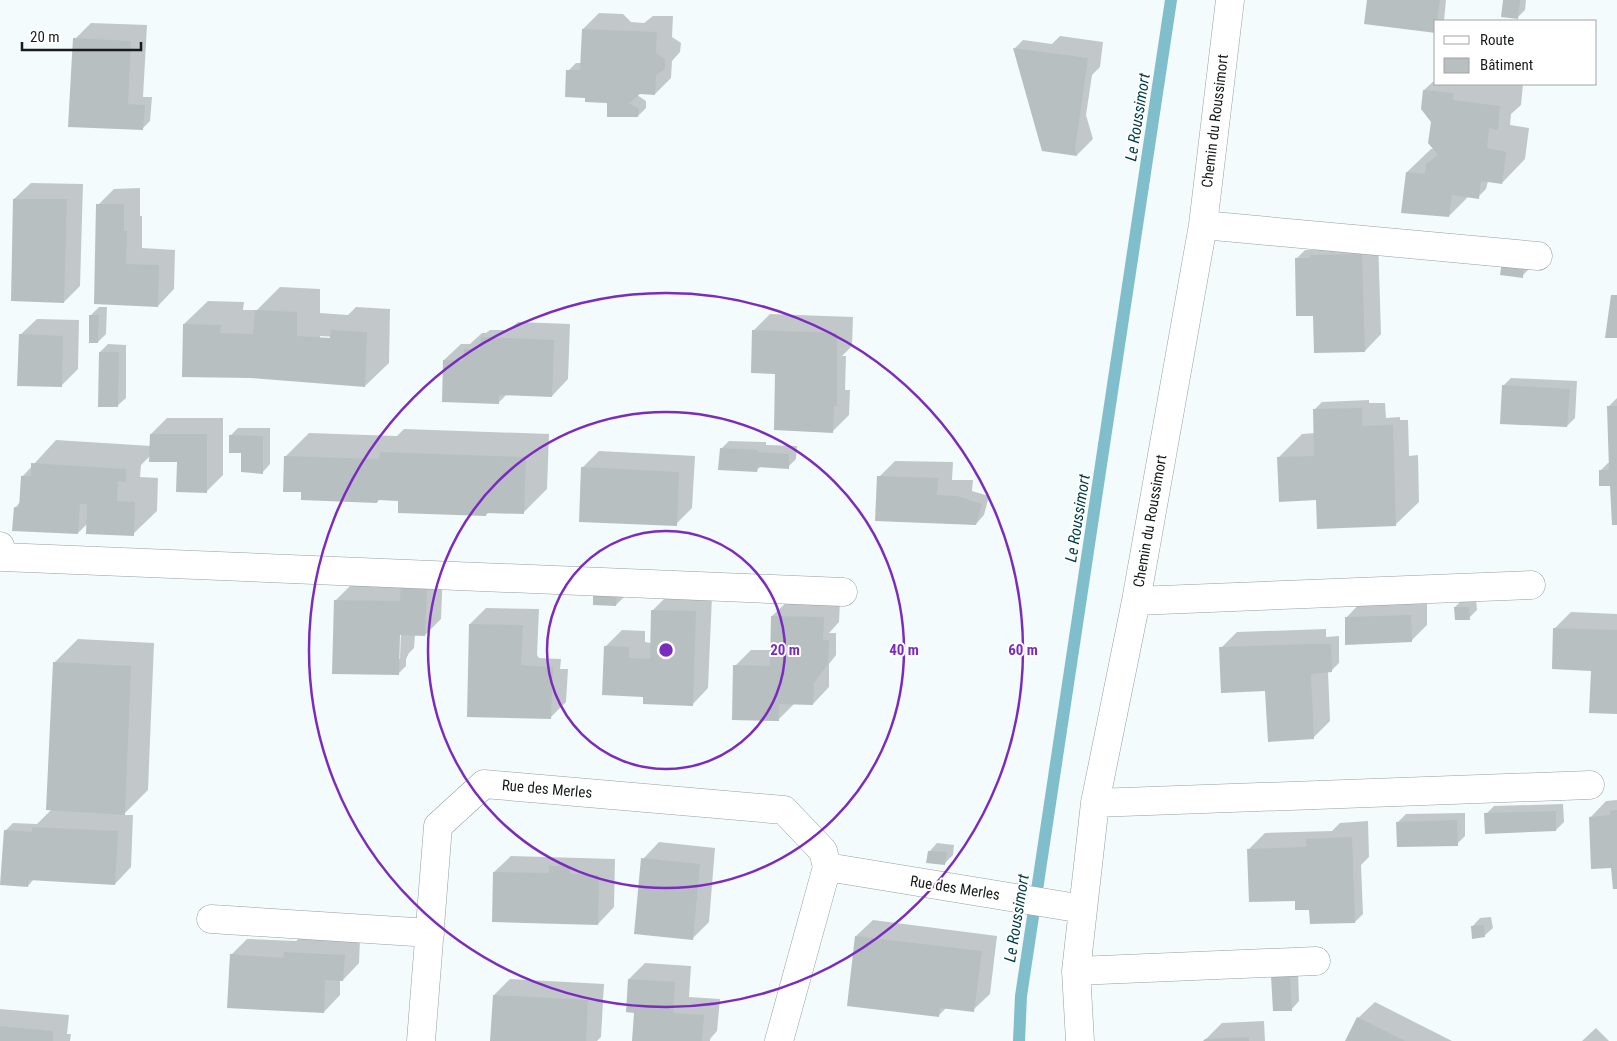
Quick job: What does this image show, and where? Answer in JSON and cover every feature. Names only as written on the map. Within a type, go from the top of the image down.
[{"type":"street","name":"Chemin du Roussimort","points":[[1080,1041],[1076,970],[1095,803],[1136,601],[1202,225],[1230,0]]},
{"type":"street","points":[[1202,225],[1538,256]]},
{"type":"street","points":[[0,546],[2,557],[843,592]]},
{"type":"street","points":[[1136,601],[1531,585]]},
{"type":"street","name":"Rue des Merles","points":[[421,1041],[438,826],[484,784],[784,810],[823,851],[827,867],[1083,909]]},
{"type":"street","points":[[1095,803],[1590,785]]},
{"type":"street","points":[[779,1041],[827,867]]},
{"type":"street","points":[[211,919],[430,933]]},
{"type":"street","points":[[1076,970],[1316,961]]},
{"type":"building","points":[[1367,0],[1440,0],[1437,20],[1434,20],[1434,33],[1364,24]]},
{"type":"building","points":[[1503,0],[1520,0],[1518,19],[1501,17]]},
{"type":"building","points":[[582,29],[657,32],[656,53],[665,59],[665,69],[656,75],[655,95],[640,94],[629,103],[639,109],[638,117],[607,117],[607,103],[585,102],[585,98],[565,97],[566,70],[580,70]]},
{"type":"building","points":[[73,38],[131,41],[128,104],[145,105],[143,130],[68,127]]},
{"type":"building","points":[[1013,48],[1088,58],[1075,149],[1077,156],[1042,151]]},
{"type":"building","points":[[1423,90],[1453,93],[1453,100],[1500,106],[1498,130],[1489,128],[1487,148],[1506,152],[1502,184],[1481,181],[1479,199],[1452,195],[1449,217],[1401,213],[1406,172],[1425,174],[1426,164],[1438,155],[1428,143],[1431,122],[1421,109]]},
{"type":"building","points":[[13,199],[67,199],[64,303],[11,301]]},
{"type":"building","points":[[96,204],[124,204],[124,231],[127,231],[126,264],[159,265],[158,307],[94,304]]},
{"type":"building","points":[[1362,254],[1365,352],[1314,353],[1313,316],[1296,316],[1295,258],[1310,258],[1310,255]]},
{"type":"building","points":[[1502,261],[1524,263],[1523,278],[1500,275]]},
{"type":"building","points":[[1611,295],[1617,295],[1617,338],[1605,338]]},
{"type":"building","points":[[255,310],[297,312],[297,336],[330,338],[331,330],[367,332],[365,387],[251,378],[182,377],[183,324],[221,325],[220,333],[253,334]]},
{"type":"building","points":[[89,315],[99,315],[98,343],[89,343]]},
{"type":"building","points":[[752,330],[837,333],[837,406],[834,406],[833,433],[774,430],[775,374],[751,373]]},
{"type":"building","points":[[19,334],[63,336],[62,387],[17,386]]},
{"type":"building","points":[[481,337],[554,340],[552,397],[499,395],[499,404],[442,402],[443,360],[463,361],[464,349],[480,349]]},
{"type":"building","points":[[99,352],[119,352],[118,407],[98,407]]},
{"type":"building","points":[[1502,385],[1570,389],[1567,427],[1500,424]]},
{"type":"building","points":[[1607,406],[1617,406],[1617,525],[1612,525],[1610,486],[1599,486],[1599,470],[1609,470]]},
{"type":"building","points":[[1362,408],[1362,426],[1393,425],[1396,526],[1317,529],[1316,500],[1279,502],[1277,457],[1314,456],[1313,409]]},
{"type":"building","points":[[150,434],[207,434],[207,493],[176,492],[177,462],[149,462]]},
{"type":"building","points":[[229,435],[263,436],[263,474],[241,472],[241,453],[229,453]]},
{"type":"building","points":[[720,448],[789,454],[789,469],[758,467],[757,472],[718,470]]},
{"type":"building","points":[[380,452],[526,457],[524,514],[486,513],[486,516],[398,513],[398,501],[378,500],[377,503],[301,500],[301,492],[283,492],[284,456],[379,459]]},
{"type":"building","points":[[31,463],[126,469],[126,482],[118,481],[117,501],[135,502],[134,536],[86,534],[87,504],[80,504],[78,534],[12,531],[14,507],[19,508],[21,476],[31,476]]},
{"type":"building","points":[[581,467],[679,472],[677,526],[579,522]]},
{"type":"building","points":[[877,476],[938,478],[937,495],[957,496],[982,504],[976,525],[875,521]]},
{"type":"building","points":[[401,584],[427,585],[425,636],[400,635],[399,675],[332,674],[334,600],[400,601]]},
{"type":"building","points":[[593,591],[617,592],[616,606],[593,605]]},
{"type":"building","points":[[1454,607],[1469,607],[1470,620],[1455,620]]},
{"type":"building","points":[[651,610],[696,611],[693,706],[643,704],[643,697],[602,695],[604,646],[629,647],[629,658],[650,659]]},
{"type":"building","points":[[1411,615],[1412,642],[1345,645],[1345,617]]},
{"type":"building","points":[[771,616],[824,617],[823,640],[829,640],[828,664],[814,683],[813,705],[779,704],[779,721],[732,720],[733,665],[770,666]]},
{"type":"building","points":[[469,624],[523,625],[521,665],[553,667],[551,719],[467,717]]},
{"type":"building","points":[[1553,628],[1617,630],[1617,714],[1589,713],[1591,671],[1552,669]]},
{"type":"building","points":[[1331,644],[1332,672],[1311,674],[1314,739],[1268,742],[1265,691],[1221,693],[1219,647]]},
{"type":"building","points":[[53,662],[131,666],[125,815],[46,810]]},
{"type":"building","points":[[1617,810],[1617,889],[1613,889],[1611,868],[1591,869],[1589,817],[1610,815],[1610,811]]},
{"type":"building","points":[[1556,811],[1556,831],[1485,834],[1484,813]]},
{"type":"building","points":[[1457,820],[1458,846],[1397,847],[1396,822]]},
{"type":"building","points":[[32,827],[118,831],[115,885],[29,880],[28,887],[0,885],[4,830],[32,832]]},
{"type":"building","points":[[1352,837],[1355,923],[1310,924],[1309,910],[1295,910],[1295,901],[1249,902],[1247,849],[1306,847],[1306,839]]},
{"type":"building","points":[[928,851],[947,852],[945,865],[926,863]]},
{"type":"building","points":[[641,858],[700,864],[693,940],[634,934]]},
{"type":"building","points":[[549,866],[570,866],[570,874],[599,875],[598,925],[492,922],[493,872],[549,873]]},
{"type":"building","points":[[1484,925],[1485,937],[1472,939],[1471,926]]},
{"type":"building","points":[[855,936],[982,951],[974,1012],[940,1008],[939,1017],[847,1006]]},
{"type":"building","points":[[284,952],[345,955],[343,981],[325,980],[324,1013],[227,1008],[230,954],[283,958]]},
{"type":"building","points":[[1271,976],[1290,976],[1292,1011],[1273,1011]]},
{"type":"building","points":[[628,979],[675,982],[673,1013],[704,1015],[702,1041],[632,1041],[634,1013],[626,1012]]},
{"type":"building","points":[[493,995],[588,1000],[586,1041],[490,1041]]},
{"type":"building","points":[[1357,1017],[1405,1041],[1345,1041]]},
{"type":"building","points":[[0,1026],[53,1031],[53,1041],[0,1041]]},
{"type":"building","points":[[1249,1037],[1249,1041],[1203,1041],[1205,1039]]},
{"type":"waterway","name":"Le Roussimort","points":[[1019,1041],[1021,996],[1171,0]]}]
